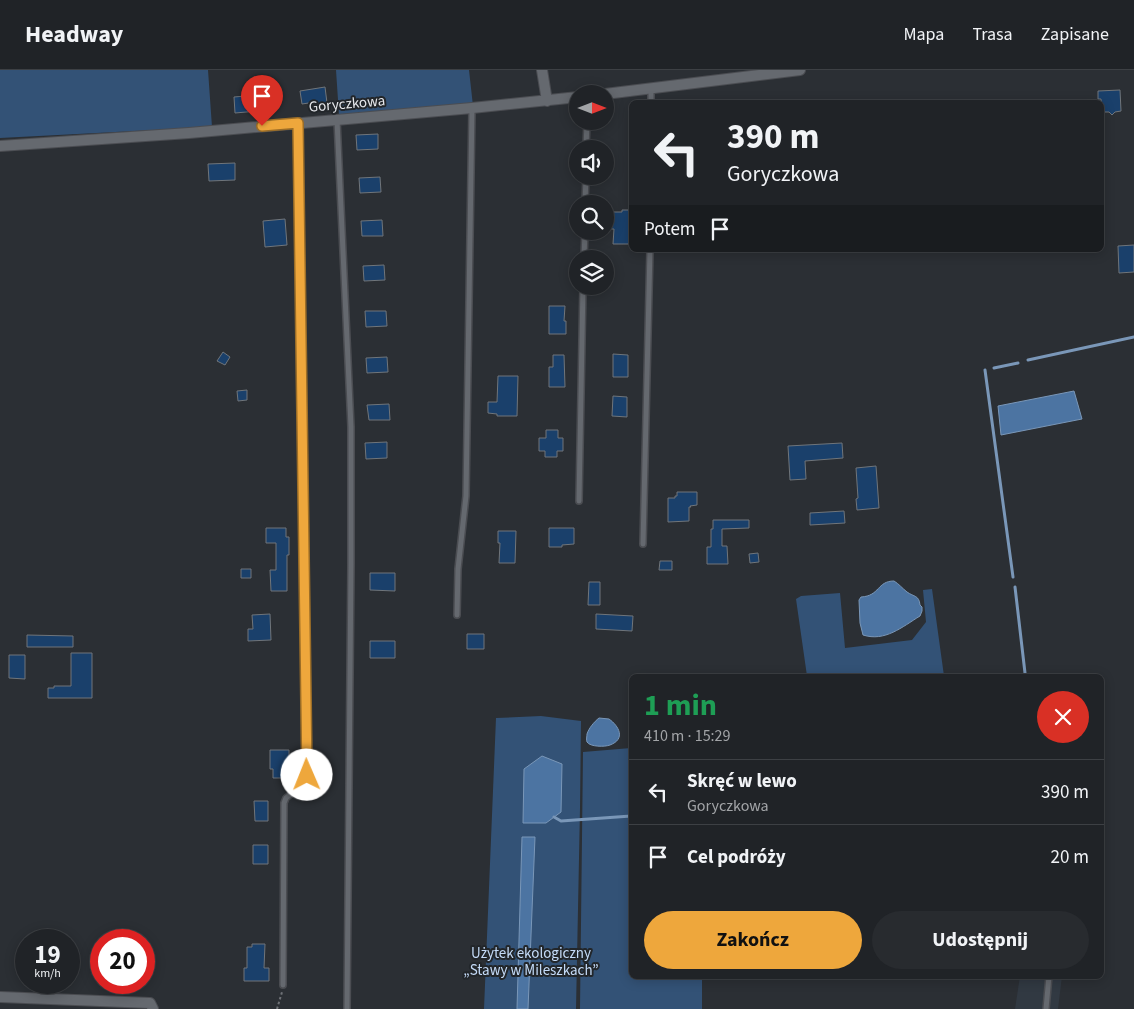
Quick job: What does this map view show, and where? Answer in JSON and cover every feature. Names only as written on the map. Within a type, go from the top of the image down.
[{"type":"street","points":[[542,70],[546,101]]},
{"type":"street","points":[[614,93],[800,70]]},
{"type":"street","name":"Goryczkowa","points":[[0,146],[337,120],[569,98]]},
{"type":"street","points":[[0,997],[150,1004],[153,1009]]},
{"type":"lane","points":[[651,88],[651,100]]},
{"type":"lane","points":[[457,614],[458,569],[466,496],[472,108]]},
{"type":"lane","points":[[337,120],[351,437],[346,1009]]},
{"type":"lane","points":[[283,985],[284,803],[286,798],[301,786],[307,775],[298,123]]},
{"type":"lane","points":[[642,544],[650,252]]},
{"type":"lane","points":[[579,501],[584,295]]},
{"type":"lane","points":[[1046,1009],[1049,979]]},
{"type":"path","points":[[277,1009],[283,985]]},
{"type":"shaded area","points":[[1074,391],[1082,419],[1001,435],[998,406]]},
{"type":"shaded area","points":[[894,581],[919,599],[922,607],[920,616],[900,629],[886,635],[871,637],[863,635],[860,623],[859,600],[861,597],[872,594],[884,583]]},
{"type":"shaded area","points":[[599,718],[609,719],[616,725],[619,732],[618,739],[608,746],[594,746],[587,742],[588,732]]},
{"type":"shaded area","points":[[542,756],[562,764],[561,812],[546,823],[523,823],[524,769]]},
{"type":"shaded area","points":[[522,837],[535,837],[528,1009],[517,1009]]},
{"type":"shaded area","points":[[1020,979],[1062,979],[1058,1009],[1015,1009]]},
{"type":"green space","points":[[0,70],[208,70],[212,127],[0,138]]},
{"type":"green space","points":[[336,70],[469,70],[473,106],[339,115]]},
{"type":"green space","points":[[932,589],[944,674],[807,674],[796,599],[801,596],[840,593],[845,648],[912,640],[926,622],[923,590]]},
{"type":"green space","name":"Użytek ekologiczny „Stawy w Mileszkach”","points":[[541,716],[581,721],[576,1009],[484,1009],[496,718]]},
{"type":"green space","points":[[629,748],[629,979],[702,979],[702,1009],[580,1009],[583,752]]},
{"type":"building","points":[[325,87],[327,103],[302,104],[300,91]]},
{"type":"building","points":[[1120,90],[1121,111],[1115,112],[1112,115],[1109,112],[1104,112],[1104,100],[1098,99],[1098,91]]},
{"type":"building","points":[[257,95],[258,111],[235,113],[234,97]]},
{"type":"building","points":[[378,134],[378,149],[357,150],[356,135]]},
{"type":"building","points":[[235,163],[235,180],[209,181],[208,164]]},
{"type":"building","points":[[380,177],[381,192],[360,193],[359,178]]},
{"type":"building","points":[[629,210],[629,244],[613,244],[614,212]]},
{"type":"building","points":[[285,219],[287,245],[265,247],[263,221]]},
{"type":"building","points":[[382,220],[383,236],[362,236],[361,221]]},
{"type":"building","points":[[1134,245],[1134,272],[1119,273],[1118,246]]},
{"type":"building","points":[[384,265],[385,280],[364,281],[363,266]]},
{"type":"building","points":[[549,306],[565,306],[564,321],[566,321],[566,334],[549,334]]},
{"type":"building","points":[[365,311],[386,311],[387,326],[366,327]]},
{"type":"building","points":[[223,352],[230,357],[225,365],[217,361]]},
{"type":"building","points":[[613,354],[628,355],[628,377],[613,377]]},
{"type":"building","points":[[553,355],[564,355],[565,387],[549,387],[549,367],[553,367]]},
{"type":"building","points":[[387,357],[388,372],[367,373],[366,358]]},
{"type":"building","points":[[498,376],[518,376],[517,416],[497,416],[497,414],[488,413],[488,402],[497,402]]},
{"type":"building","points":[[247,390],[247,400],[238,401],[237,391]]},
{"type":"building","points":[[613,396],[627,397],[627,417],[612,416]]},
{"type":"building","points":[[389,404],[390,420],[369,420],[367,405]]},
{"type":"building","points":[[546,430],[558,430],[558,438],[563,438],[563,451],[557,451],[557,457],[545,457],[545,451],[539,451],[539,438],[546,438]]},
{"type":"building","points":[[387,442],[387,458],[366,459],[365,443]]},
{"type":"building","points":[[842,443],[843,458],[805,461],[806,479],[790,480],[788,446]]},
{"type":"building","points":[[876,466],[879,508],[857,510],[856,468]]},
{"type":"building","points":[[677,492],[697,492],[697,505],[689,507],[689,521],[668,522],[668,498],[675,498]]},
{"type":"building","points":[[844,511],[845,523],[810,525],[810,513]]},
{"type":"building","points":[[713,520],[749,520],[749,528],[722,529],[722,546],[727,546],[728,564],[707,564],[707,547],[711,547]]},
{"type":"building","points":[[266,528],[286,528],[286,537],[289,537],[287,591],[271,591],[270,570],[276,570],[276,543],[266,543]]},
{"type":"building","points":[[549,528],[574,528],[574,544],[562,545],[562,547],[549,547]]},
{"type":"building","points":[[498,531],[516,531],[515,563],[499,563],[500,543],[498,543]]},
{"type":"building","points":[[758,553],[759,562],[750,563],[749,554]]},
{"type":"building","points":[[660,561],[672,561],[672,570],[659,570]]},
{"type":"building","points":[[241,569],[251,569],[251,578],[241,578]]},
{"type":"building","points":[[370,573],[395,573],[395,591],[370,590]]},
{"type":"building","points":[[589,582],[600,582],[600,605],[588,605]]},
{"type":"building","points":[[270,614],[271,640],[248,641],[248,629],[253,629],[252,615]]},
{"type":"building","points":[[596,614],[633,616],[632,631],[596,629]]},
{"type":"building","points":[[467,634],[484,634],[484,649],[467,649]]},
{"type":"building","points":[[27,635],[73,636],[73,647],[27,647]]},
{"type":"building","points":[[370,641],[395,641],[395,658],[370,658]]},
{"type":"building","points":[[71,653],[92,653],[92,698],[48,698],[48,688],[71,686]]},
{"type":"building","points":[[9,655],[25,655],[25,679],[9,678]]},
{"type":"building","points":[[270,750],[289,750],[289,768],[286,768],[287,778],[273,778],[273,769],[270,769]]},
{"type":"building","points":[[254,801],[268,801],[268,821],[255,821]]},
{"type":"building","points":[[253,845],[268,845],[268,864],[253,864]]},
{"type":"building","points":[[252,944],[265,944],[264,968],[269,968],[269,981],[244,981],[244,968],[247,968],[247,947],[252,947]]},
{"type":"waterway","points":[[1028,360],[1134,337]]},
{"type":"waterway","points":[[994,368],[1018,363]]},
{"type":"waterway","points":[[985,370],[1013,577]]},
{"type":"waterway","points":[[1015,587],[1024,674]]},
{"type":"waterway","points":[[554,817],[561,821],[629,816]]},
{"type":"route","points":[[262,126],[298,123],[307,775]]}]
